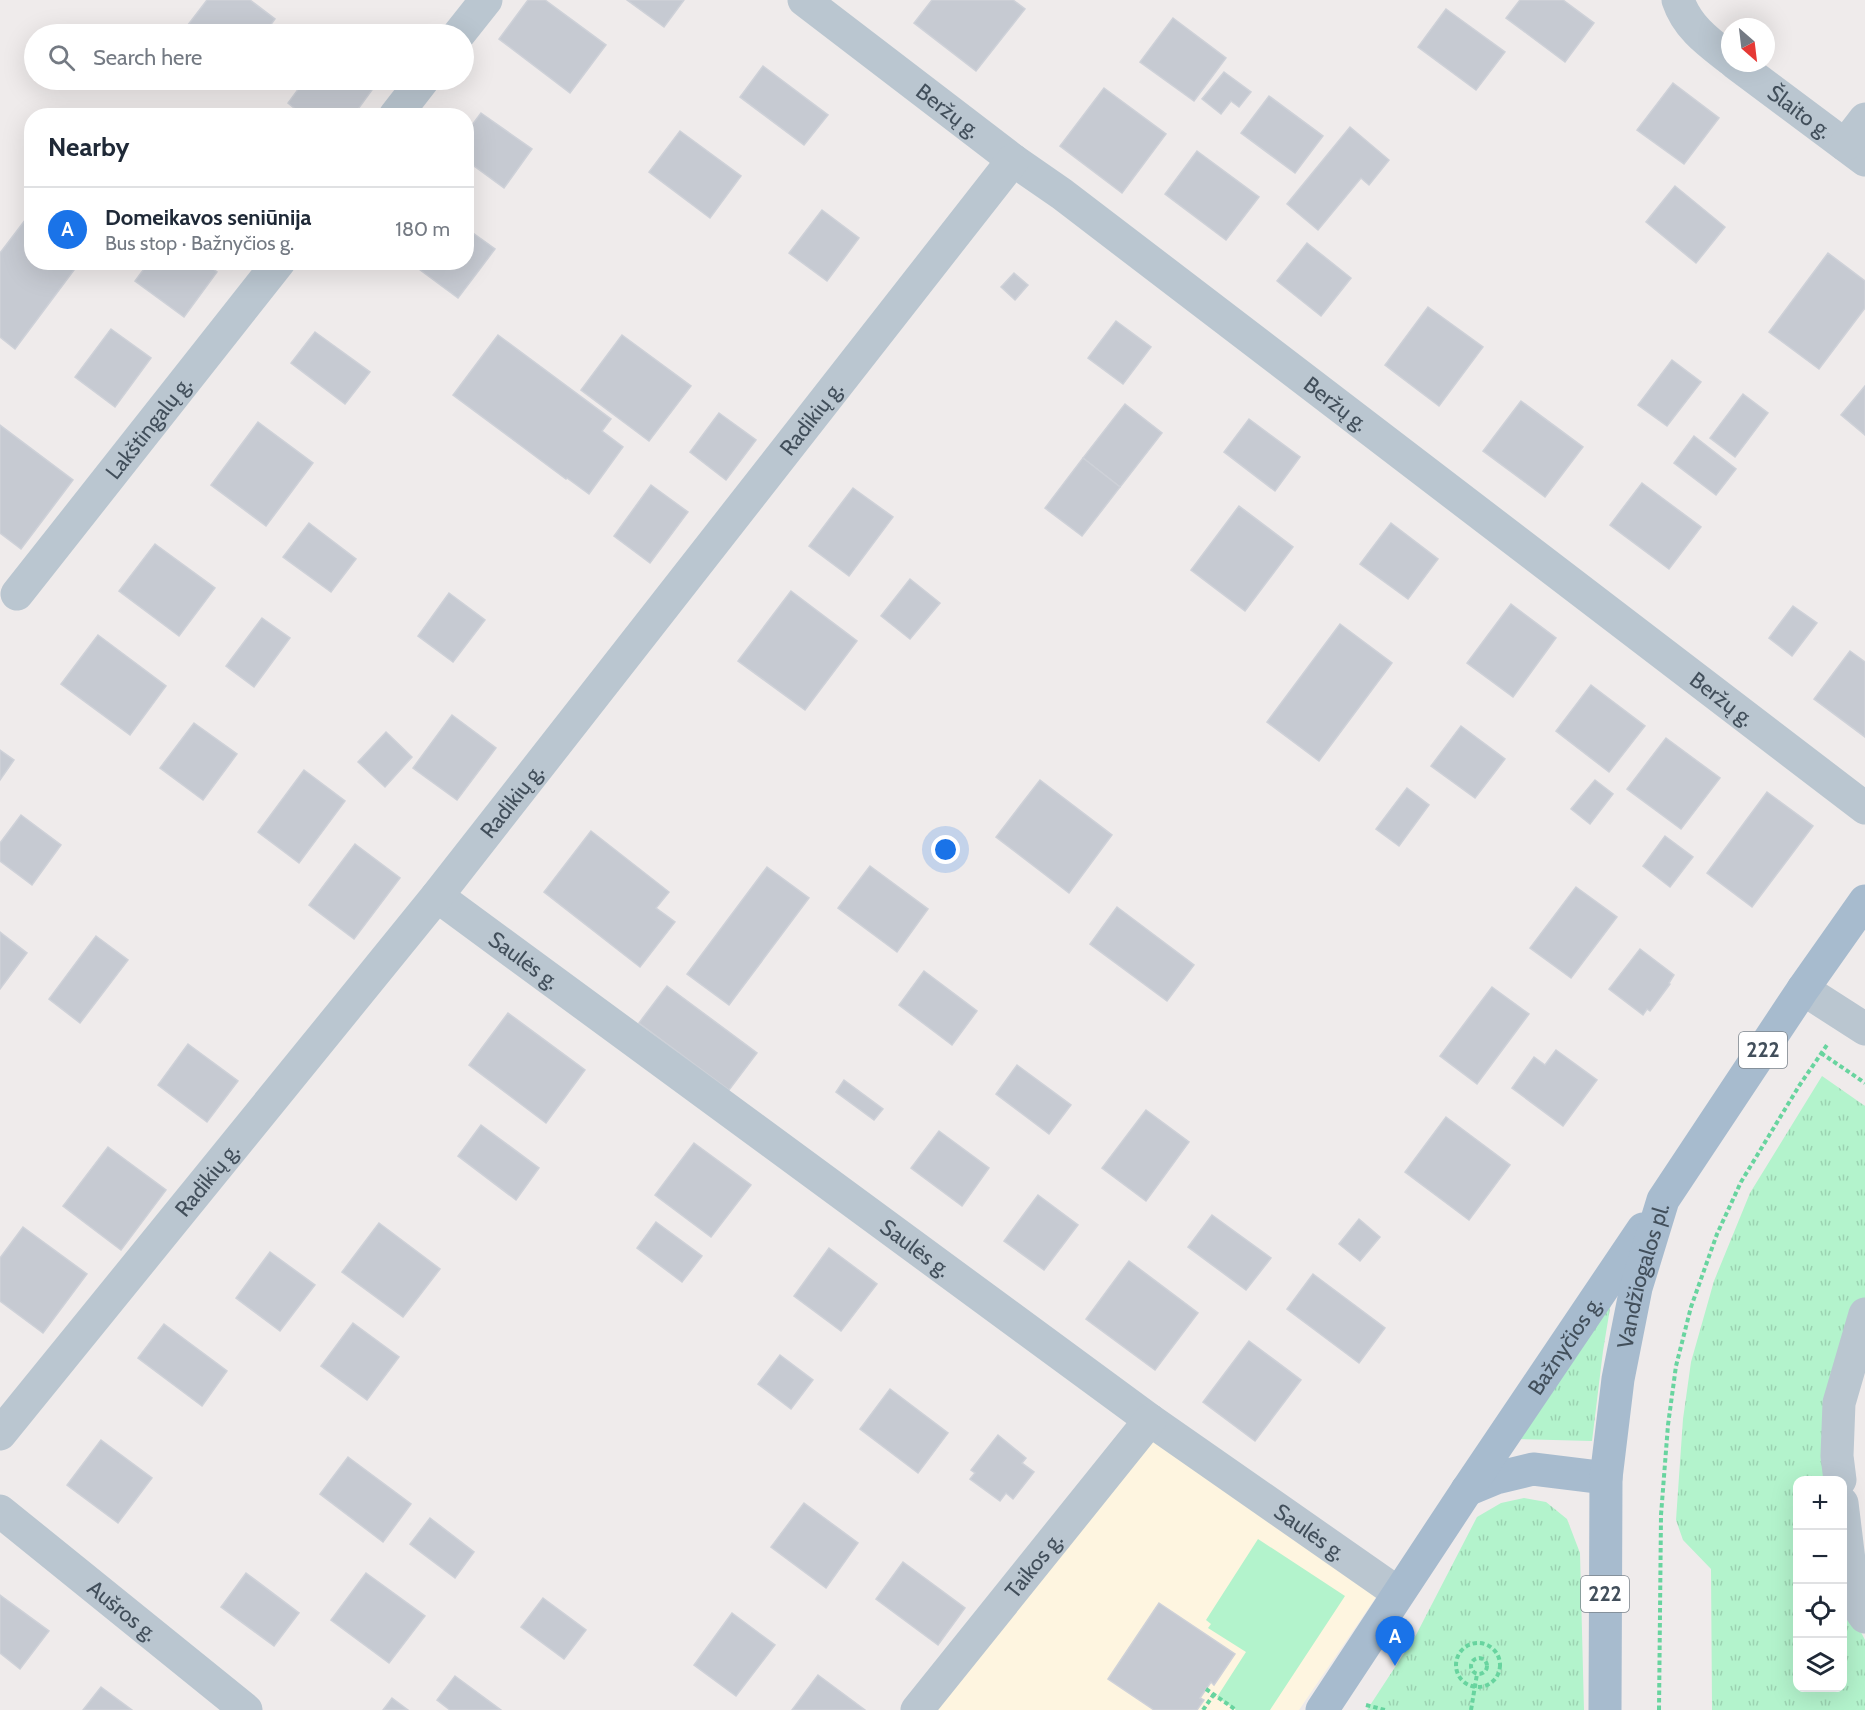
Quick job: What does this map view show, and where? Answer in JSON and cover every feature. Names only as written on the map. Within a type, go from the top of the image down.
[{"type":"main road","name":"Vandžiogalos pl.","points":[[1605,1710],[1606,1478],[1618,1379],[1636,1288],[1663,1200],[1803,989],[1865,901]]},
{"type":"main road","name":"Bažnyčios g.","points":[[1322,1710],[1398,1593],[1663,1200]]},
{"type":"main road","points":[[1467,1490],[1496,1478],[1533,1470],[1606,1478]]},
{"type":"street","points":[[467,24],[486,0]]},
{"type":"street","name":"Beržų g.","points":[[804,0],[1013,160],[1062,194],[1865,808]]},
{"type":"street","points":[[1678,0],[1686,18],[1702,38],[1721,52]]},
{"type":"street","name":"Šlaito g.","points":[[1748,72],[1855,153]]},
{"type":"street","points":[[401,108],[415,90]]},
{"type":"street","points":[[1855,153],[1865,119]]},
{"type":"street","name":"Radikių g.","points":[[0,1434],[437,896],[1013,160]]},
{"type":"street","name":"Lakštingalų g.","points":[[17,594],[273,270]]},
{"type":"street","name":"Saulės g.","points":[[437,896],[1150,1420],[1398,1593]]},
{"type":"street","points":[[1803,989],[1856,1023]]},
{"type":"street","points":[[1840,1476],[1839,1403],[1865,1314]]},
{"type":"street","name":"Taikos g.","points":[[931,1706],[1150,1420]]},
{"type":"street","name":"Aušros g.","points":[[0,1511],[246,1710]]},
{"type":"street","points":[[1845,1530],[1854,1601],[1865,1617]]},
{"type":"path","points":[[1659,1710],[1661,1515],[1668,1425],[1676,1366],[1691,1307],[1722,1224],[1741,1182],[1821,1053],[1856,1023]]},
{"type":"path","points":[[1821,1053],[1865,1083]]},
{"type":"path","points":[[1482,1642],[1498,1654],[1500,1668],[1494,1681],[1488,1685],[1475,1687],[1468,1685],[1458,1675],[1456,1661],[1462,1649],[1482,1642]]},
{"type":"path","points":[[1478,1658],[1485,1662],[1486,1669],[1481,1674],[1477,1674],[1471,1666],[1472,1662],[1478,1658]]},
{"type":"path","points":[[1471,1710],[1477,1674]]},
{"type":"path","points":[[1206,1689],[1236,1710]]},
{"type":"path","points":[[1203,1710],[1214,1694]]},
{"type":"shaded area","points":[[1150,1420],[1385,1584],[1299,1710],[917,1710]]},
{"type":"green space","points":[[1822,1076],[1865,1106],[1865,1314],[1841,1476],[1793,1476],[1793,1692],[1847,1692],[1847,1605],[1865,1640],[1865,1710],[1712,1710],[1711,1569],[1683,1540],[1676,1520],[1683,1419],[1691,1362],[1714,1281],[1750,1193]]},
{"type":"green space","points":[[1614,1284],[1592,1441],[1514,1439]]},
{"type":"green space","points":[[1524,1498],[1546,1502],[1567,1519],[1580,1553],[1584,1710],[1367,1710],[1416,1635],[1477,1517],[1501,1503]]},
{"type":"green space","points":[[1258,1539],[1345,1596],[1270,1710],[1236,1710],[1217,1697],[1246,1652],[1208,1628],[1211,1624],[1206,1620]]},
{"type":"building","points":[[207,0],[250,0],[275,19],[271,24],[189,24]]},
{"type":"building","points":[[528,0],[545,0],[606,45],[570,93],[499,39]]},
{"type":"building","points":[[627,0],[684,0],[664,27]]},
{"type":"building","points":[[932,0],[1013,0],[1025,9],[976,71],[914,23]]},
{"type":"building","points":[[1520,0],[1563,0],[1594,23],[1565,62],[1506,18]]},
{"type":"building","points":[[1446,9],[1505,52],[1476,90],[1418,47]]},
{"type":"building","points":[[1173,18],[1226,58],[1194,101],[1140,62]]},
{"type":"building","points":[[763,66],[828,115],[804,145],[740,97]]},
{"type":"building","points":[[1224,72],[1251,92],[1239,107],[1231,101],[1221,114],[1202,99]]},
{"type":"building","points":[[1673,83],[1719,118],[1684,164],[1637,130]]},
{"type":"building","points":[[1104,88],[1166,134],[1122,193],[1060,146]]},
{"type":"building","points":[[298,90],[372,90],[359,108],[294,108],[288,103]]},
{"type":"building","points":[[1269,96],[1323,136],[1295,173],[1241,133]]},
{"type":"building","points":[[481,113],[532,149],[504,188],[474,166],[474,122]]},
{"type":"building","points":[[1350,127],[1389,160],[1369,185],[1361,178],[1318,230],[1287,204]]},
{"type":"building","points":[[680,131],[741,176],[710,218],[649,172]]},
{"type":"building","points":[[1197,151],[1259,197],[1226,240],[1165,194]]},
{"type":"building","points":[[1675,186],[1725,227],[1696,263],[1646,222]]},
{"type":"building","points":[[822,210],[859,238],[827,281],[789,253]]},
{"type":"building","points":[[24,222],[24,270],[74,270],[15,349],[0,337],[0,253]]},
{"type":"building","points":[[474,234],[495,249],[458,298],[420,270],[474,270]]},
{"type":"building","points":[[1307,243],[1351,278],[1321,316],[1277,281]]},
{"type":"building","points":[[1828,253],[1865,281],[1865,308],[1819,369],[1769,332]]},
{"type":"building","points":[[143,270],[214,270],[217,272],[184,317],[135,281]]},
{"type":"building","points":[[1014,273],[1028,285],[1015,300],[1001,287]]},
{"type":"building","points":[[1428,307],[1483,347],[1439,406],[1385,365]]},
{"type":"building","points":[[1116,321],[1151,347],[1123,384],[1088,358]]},
{"type":"building","points":[[111,329],[151,358],[115,407],[75,377]]},
{"type":"building","points":[[315,332],[370,372],[345,404],[291,363]]},
{"type":"building","points":[[498,335],[611,419],[602,431],[623,447],[589,494],[453,395]]},
{"type":"building","points":[[622,335],[691,386],[649,441],[581,390]]},
{"type":"building","points":[[1672,360],[1701,382],[1667,426],[1638,405]]},
{"type":"building","points":[[1865,386],[1865,435],[1841,415]]},
{"type":"building","points":[[1743,394],[1768,413],[1735,457],[1710,438]]},
{"type":"building","points":[[1521,401],[1583,447],[1545,497],[1483,451]]},
{"type":"building","points":[[1125,404],[1162,433],[1120,487],[1083,458]]},
{"type":"building","points":[[719,413],[756,440],[726,480],[690,452]]},
{"type":"building","points":[[1249,419],[1300,457],[1275,491],[1224,452]]},
{"type":"building","points":[[258,422],[313,463],[266,526],[211,485]]},
{"type":"building","points":[[0,425],[73,480],[21,549],[0,533]]},
{"type":"building","points":[[1694,436],[1736,469],[1716,495],[1674,463]]},
{"type":"building","points":[[1083,458],[1120,487],[1082,536],[1045,508]]},
{"type":"building","points":[[1642,483],[1701,527],[1669,569],[1610,525]]},
{"type":"building","points":[[651,485],[688,512],[650,563],[614,536]]},
{"type":"building","points":[[853,488],[893,517],[849,576],[809,546]]},
{"type":"building","points":[[1239,506],[1293,547],[1245,611],[1191,570]]},
{"type":"building","points":[[309,523],[356,559],[331,592],[283,557]]},
{"type":"building","points":[[1391,523],[1438,559],[1408,599],[1360,564]]},
{"type":"building","points":[[155,544],[215,588],[179,636],[119,591]]},
{"type":"building","points":[[910,579],[940,603],[910,639],[881,616]]},
{"type":"building","points":[[791,591],[857,641],[805,710],[738,661]]},
{"type":"building","points":[[449,593],[485,620],[453,662],[418,636]]},
{"type":"building","points":[[1511,604],[1556,638],[1513,697],[1467,663]]},
{"type":"building","points":[[1793,606],[1817,623],[1792,656],[1769,638]]},
{"type":"building","points":[[262,618],[290,638],[254,687],[226,666]]},
{"type":"building","points":[[1340,624],[1392,663],[1319,761],[1267,722]]},
{"type":"building","points":[[98,635],[166,686],[130,735],[61,684]]},
{"type":"building","points":[[1850,651],[1865,662],[1865,737],[1814,699]]},
{"type":"building","points":[[1591,685],[1645,726],[1609,772],[1556,731]]},
{"type":"building","points":[[452,715],[496,748],[457,800],[413,768]]},
{"type":"building","points":[[194,723],[237,754],[203,800],[160,768]]},
{"type":"building","points":[[1461,726],[1505,759],[1475,798],[1431,766]]},
{"type":"building","points":[[386,732],[412,757],[385,787],[358,762]]},
{"type":"building","points":[[1666,738],[1720,778],[1681,829],[1627,789]]},
{"type":"building","points":[[0,750],[14,760],[0,780]]},
{"type":"building","points":[[304,770],[345,801],[299,863],[258,832]]},
{"type":"building","points":[[1040,780],[1112,835],[1069,893],[996,837]]},
{"type":"building","points":[[1595,780],[1613,794],[1590,824],[1571,809]]},
{"type":"building","points":[[1407,788],[1429,805],[1399,846],[1376,829]]},
{"type":"building","points":[[1767,792],[1813,826],[1752,907],[1707,873]]},
{"type":"building","points":[[21,815],[61,845],[32,885],[0,861],[0,843]]},
{"type":"building","points":[[591,831],[669,892],[656,908],[675,922],[640,967],[544,892]]},
{"type":"building","points":[[1665,836],[1693,857],[1670,887],[1643,866]]},
{"type":"building","points":[[355,844],[400,878],[354,939],[309,905]]},
{"type":"building","points":[[870,866],[928,909],[897,952],[838,908]]},
{"type":"building","points":[[767,867],[809,898],[729,1005],[687,974]]},
{"type":"building","points":[[1576,887],[1617,917],[1571,978],[1530,948]]},
{"type":"building","points":[[1117,907],[1194,965],[1167,1001],[1090,944]]},
{"type":"building","points":[[0,932],[27,953],[0,989]]},
{"type":"building","points":[[96,936],[128,960],[80,1023],[49,999]]},
{"type":"building","points":[[1640,949],[1674,975],[1650,1011],[1647,1009],[1643,1015],[1609,989]]},
{"type":"building","points":[[924,971],[977,1011],[952,1045],[899,1005]]},
{"type":"building","points":[[667,986],[757,1053],[729,1090],[639,1023]]},
{"type":"building","points":[[1492,987],[1529,1014],[1477,1084],[1440,1056]]},
{"type":"building","points":[[508,1013],[585,1070],[546,1123],[469,1065]]},
{"type":"building","points":[[188,1044],[238,1081],[207,1122],[158,1085]]},
{"type":"building","points":[[1556,1050],[1597,1080],[1563,1126],[1512,1088],[1534,1057],[1545,1065]]},
{"type":"building","points":[[1017,1065],[1071,1105],[1049,1134],[996,1094]]},
{"type":"building","points":[[844,1080],[883,1109],[874,1120],[836,1092]]},
{"type":"building","points":[[1146,1110],[1189,1142],[1146,1201],[1102,1168]]},
{"type":"building","points":[[1446,1117],[1510,1165],[1469,1220],[1405,1172]]},
{"type":"building","points":[[481,1125],[539,1168],[516,1200],[458,1156]]},
{"type":"building","points":[[939,1131],[989,1168],[962,1206],[911,1168]]},
{"type":"building","points":[[694,1143],[751,1185],[711,1237],[655,1195]]},
{"type":"building","points":[[108,1147],[166,1190],[121,1250],[63,1206]]},
{"type":"building","points":[[1038,1195],[1078,1225],[1044,1270],[1004,1241]]},
{"type":"building","points":[[1212,1215],[1271,1258],[1246,1290],[1188,1247]]},
{"type":"building","points":[[1359,1219],[1380,1237],[1360,1261],[1339,1244]]},
{"type":"building","points":[[656,1222],[702,1256],[682,1282],[637,1248]]},
{"type":"building","points":[[379,1223],[440,1269],[403,1317],[342,1272]]},
{"type":"building","points":[[23,1227],[87,1274],[43,1333],[0,1301],[0,1258]]},
{"type":"building","points":[[829,1248],[877,1284],[841,1331],[794,1296]]},
{"type":"building","points":[[270,1252],[315,1285],[280,1331],[236,1298]]},
{"type":"building","points":[[1129,1261],[1198,1313],[1155,1370],[1086,1319]]},
{"type":"building","points":[[1313,1274],[1385,1328],[1359,1363],[1287,1309]]},
{"type":"building","points":[[353,1323],[399,1357],[367,1400],[321,1366]]},
{"type":"building","points":[[164,1324],[227,1371],[202,1406],[138,1358]]},
{"type":"building","points":[[1249,1341],[1301,1380],[1255,1441],[1203,1402]]},
{"type":"building","points":[[780,1355],[813,1380],[791,1409],[758,1384]]},
{"type":"building","points":[[890,1389],[948,1433],[918,1473],[860,1429]]},
{"type":"building","points":[[998,1435],[1026,1458],[1022,1463],[1034,1472],[1013,1499],[1006,1493],[1000,1501],[970,1479],[975,1473],[971,1470]]},
{"type":"building","points":[[101,1440],[152,1478],[118,1523],[67,1485]]},
{"type":"building","points":[[348,1457],[411,1504],[383,1542],[320,1494]]},
{"type":"building","points":[[804,1503],[858,1543],[826,1588],[771,1547]]},
{"type":"building","points":[[430,1518],[474,1552],[455,1578],[410,1544]]},
{"type":"building","points":[[903,1562],[965,1608],[938,1645],[876,1599]]},
{"type":"building","points":[[246,1573],[299,1613],[274,1646],[221,1607]]},
{"type":"building","points":[[366,1573],[425,1616],[389,1663],[331,1620]]},
{"type":"building","points":[[0,1595],[49,1631],[20,1669],[0,1653]]},
{"type":"building","points":[[543,1598],[586,1630],[564,1659],[521,1627]]},
{"type":"building","points":[[1159,1603],[1235,1654],[1214,1685],[1211,1682],[1200,1698],[1204,1700],[1197,1710],[1154,1710],[1108,1679]]},
{"type":"building","points":[[732,1613],[775,1645],[736,1696],[694,1665]]},
{"type":"building","points":[[818,1675],[865,1710],[792,1710]]},
{"type":"building","points":[[455,1676],[501,1710],[450,1710],[437,1700]]},
{"type":"building","points":[[101,1687],[132,1710],[83,1710]]},
{"type":"building","points":[[392,1698],[408,1710],[383,1710]]},
{"type":"place","name":"Domeikavos seniūnija","points":[[1395,1666]]}]
